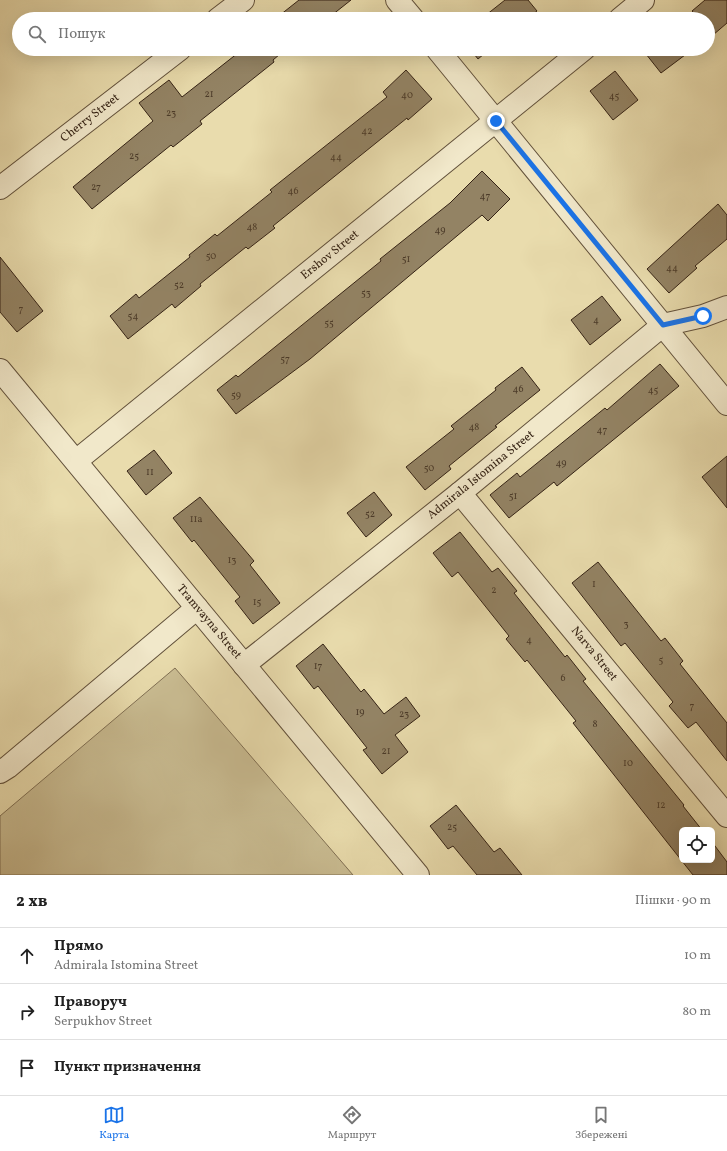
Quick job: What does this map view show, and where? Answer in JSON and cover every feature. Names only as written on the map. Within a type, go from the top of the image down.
[{"type":"street","points":[[227,12],[243,0]]},
{"type":"street","points":[[397,0],[407,12]]},
{"type":"street","points":[[628,12],[643,0]]},
{"type":"street","name":"Cherry Street","points":[[0,188],[171,56]]},
{"type":"street","points":[[443,56],[727,404]]},
{"type":"street","name":"Ershov Street","points":[[76,461],[575,56]]},
{"type":"street","name":"Admirala Istomina Street","points":[[244,665],[460,493],[663,325],[703,316],[727,307]]},
{"type":"street","name":"Tramvayna Street","points":[[0,370],[418,875]]},
{"type":"street","name":"Narva Street","points":[[460,493],[727,816]]},
{"type":"street","points":[[0,772],[8,767],[197,608]]},
{"type":"shaded area","points":[[175,668],[353,875],[0,875],[0,816]]},
{"type":"building","points":[[299,0],[351,0],[336,12],[284,12]]},
{"type":"building","points":[[505,0],[528,0],[537,11],[536,12],[490,12]]},
{"type":"building","points":[[705,0],[727,0],[727,23],[715,33],[715,12],[692,11]]},
{"type":"building","points":[[234,56],[278,56],[273,60],[274,62],[200,121],[202,124],[173,147],[171,145],[92,209],[73,187],[153,121],[139,103],[169,80],[182,97]]},
{"type":"building","points":[[648,56],[684,56],[661,73]]},
{"type":"building","points":[[406,70],[432,99],[408,120],[407,118],[273,226],[275,228],[248,249],[246,247],[200,284],[201,286],[175,308],[172,304],[128,339],[110,316],[136,294],[139,298],[190,257],[189,255],[215,234],[217,236],[272,192],[270,190],[387,97],[383,92]]},
{"type":"building","points":[[615,71],[638,100],[613,120],[590,91]]},
{"type":"building","points":[[482,171],[510,199],[488,221],[482,215],[310,359],[236,414],[217,390],[236,375],[238,377],[381,261],[380,259],[450,203]]},
{"type":"building","points":[[718,204],[727,215],[727,239],[695,266],[697,268],[669,293],[647,269]]},
{"type":"building","points":[[0,257],[43,311],[17,332],[0,312]]},
{"type":"building","points":[[602,296],[621,320],[590,345],[571,320]]},
{"type":"building","points":[[660,364],[679,386],[557,486],[554,482],[509,518],[490,495],[517,473],[520,477],[605,408],[607,410]]},
{"type":"building","points":[[522,367],[540,390],[495,426],[497,427],[449,466],[451,469],[425,490],[406,467],[454,429],[451,426]]},
{"type":"building","points":[[154,450],[172,473],[146,495],[127,471]]},
{"type":"building","points":[[727,456],[727,508],[702,477]]},
{"type":"building","points":[[374,492],[392,515],[366,537],[347,513]]},
{"type":"building","points":[[200,497],[254,561],[250,565],[280,603],[253,624],[235,601],[240,597],[194,540],[192,542],[173,518]]},
{"type":"building","points":[[460,532],[492,572],[498,568],[517,591],[514,593],[565,657],[567,655],[586,679],[583,681],[684,805],[683,806],[700,827],[679,827],[679,857],[573,723],[576,721],[527,660],[525,662],[506,639],[509,636],[458,572],[452,577],[433,553]]},
{"type":"building","points":[[598,562],[661,641],[665,638],[683,661],[680,664],[727,723],[727,761],[696,722],[688,728],[669,706],[673,702],[625,643],[621,646],[572,583]]},
{"type":"building","points":[[323,644],[361,692],[364,689],[384,714],[406,697],[420,716],[395,735],[408,752],[382,774],[363,750],[367,748],[318,686],[314,689],[296,666]]},
{"type":"building","points":[[456,805],[494,852],[500,848],[522,875],[477,875],[453,846],[448,849],[430,826]]},
{"type":"building","points":[[715,846],[727,862],[727,875],[693,875],[684,863],[715,863]]},
{"type":"route","points":[[496,121],[663,325],[703,316]]}]
